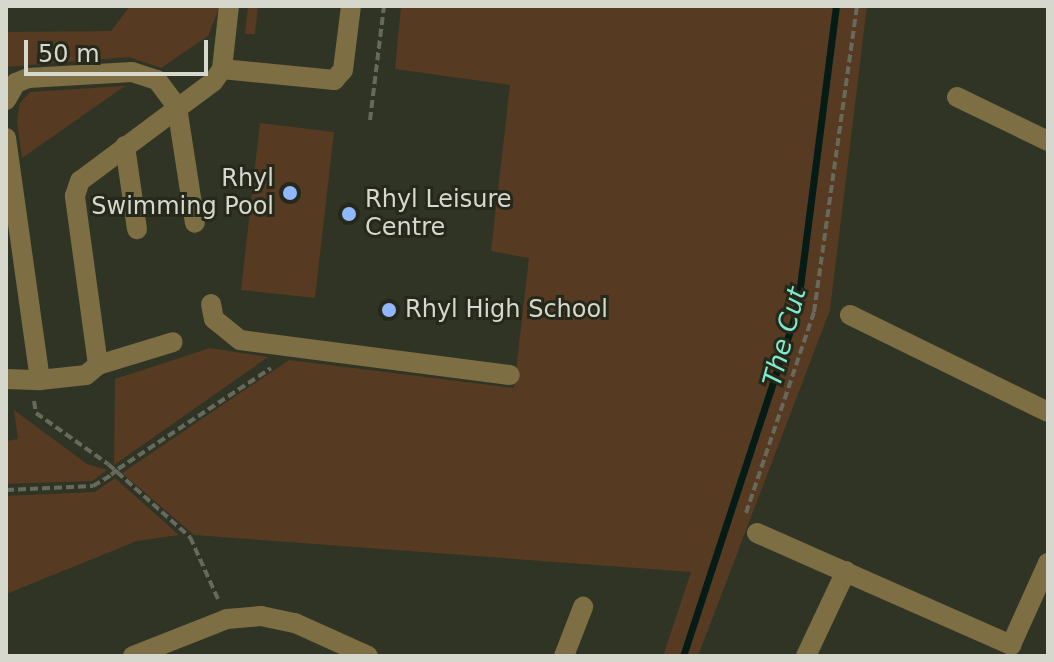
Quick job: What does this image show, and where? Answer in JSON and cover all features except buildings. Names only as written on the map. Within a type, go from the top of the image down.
[{"type":"street","points":[[98,365],[75,196],[80,181],[222,69],[229,6]]},
{"type":"street","points":[[222,69],[334,80],[343,70],[351,6]]},
{"type":"street","points":[[6,100],[16,83],[28,78],[132,72],[157,80],[177,107],[195,223]]},
{"type":"street","points":[[957,97],[1048,141]]},
{"type":"street","points":[[6,138],[40,380]]},
{"type":"street","points":[[125,146],[137,229]]},
{"type":"street","points":[[211,304],[214,319],[240,340],[510,375]]},
{"type":"street","points":[[850,315],[1048,412]]},
{"type":"street","points":[[6,379],[40,380],[86,375],[98,365],[173,342]]},
{"type":"street","points":[[757,533],[1011,645],[1048,563]]},
{"type":"street","points":[[806,656],[846,571]]},
{"type":"street","points":[[564,656],[583,607]]},
{"type":"street","points":[[133,656],[227,619],[261,616],[295,623],[358,654]]},
{"type":"path","points":[[370,120],[384,6]]},
{"type":"path","points":[[757,533],[740,528],[814,312],[857,6]]},
{"type":"path","points":[[6,490],[93,486],[300,348]]},
{"type":"path","points":[[36,413],[108,464],[190,537],[227,619]]},
{"type":"shaded area","points":[[130,6],[220,6],[208,36],[161,68],[129,57],[6,67],[6,32],[111,31]]},
{"type":"shaded area","points":[[248,6],[258,6],[255,34],[245,34]]},
{"type":"shaded area","points":[[401,6],[867,6],[830,310],[698,656],[663,656],[691,572],[194,535],[122,473],[289,360],[514,388],[529,258],[491,251],[510,85],[395,69]]},
{"type":"shaded area","points":[[125,86],[22,158],[17,121],[20,103],[30,92]]},
{"type":"shaded area","name":"Rhyl Swimming Pool","points":[[260,123],[334,132],[315,298],[241,290]]},
{"type":"shaded area","points":[[210,348],[268,357],[114,465],[115,379]]},
{"type":"shaded area","points":[[14,410],[87,464],[107,470],[92,481],[6,484],[6,441],[18,439]]},
{"type":"shaded area","points":[[115,478],[179,535],[137,541],[6,594],[6,496],[95,492]]},
{"type":"waterway","name":"The Cut","points":[[683,656],[797,310],[836,6]]},
{"type":"place","name":"Rhyl Swimming Pool","points":[[290,193]]},
{"type":"place","name":"Rhyl Leisure Centre","points":[[349,214]]},
{"type":"place","name":"Rhyl High School","points":[[389,310]]}]
